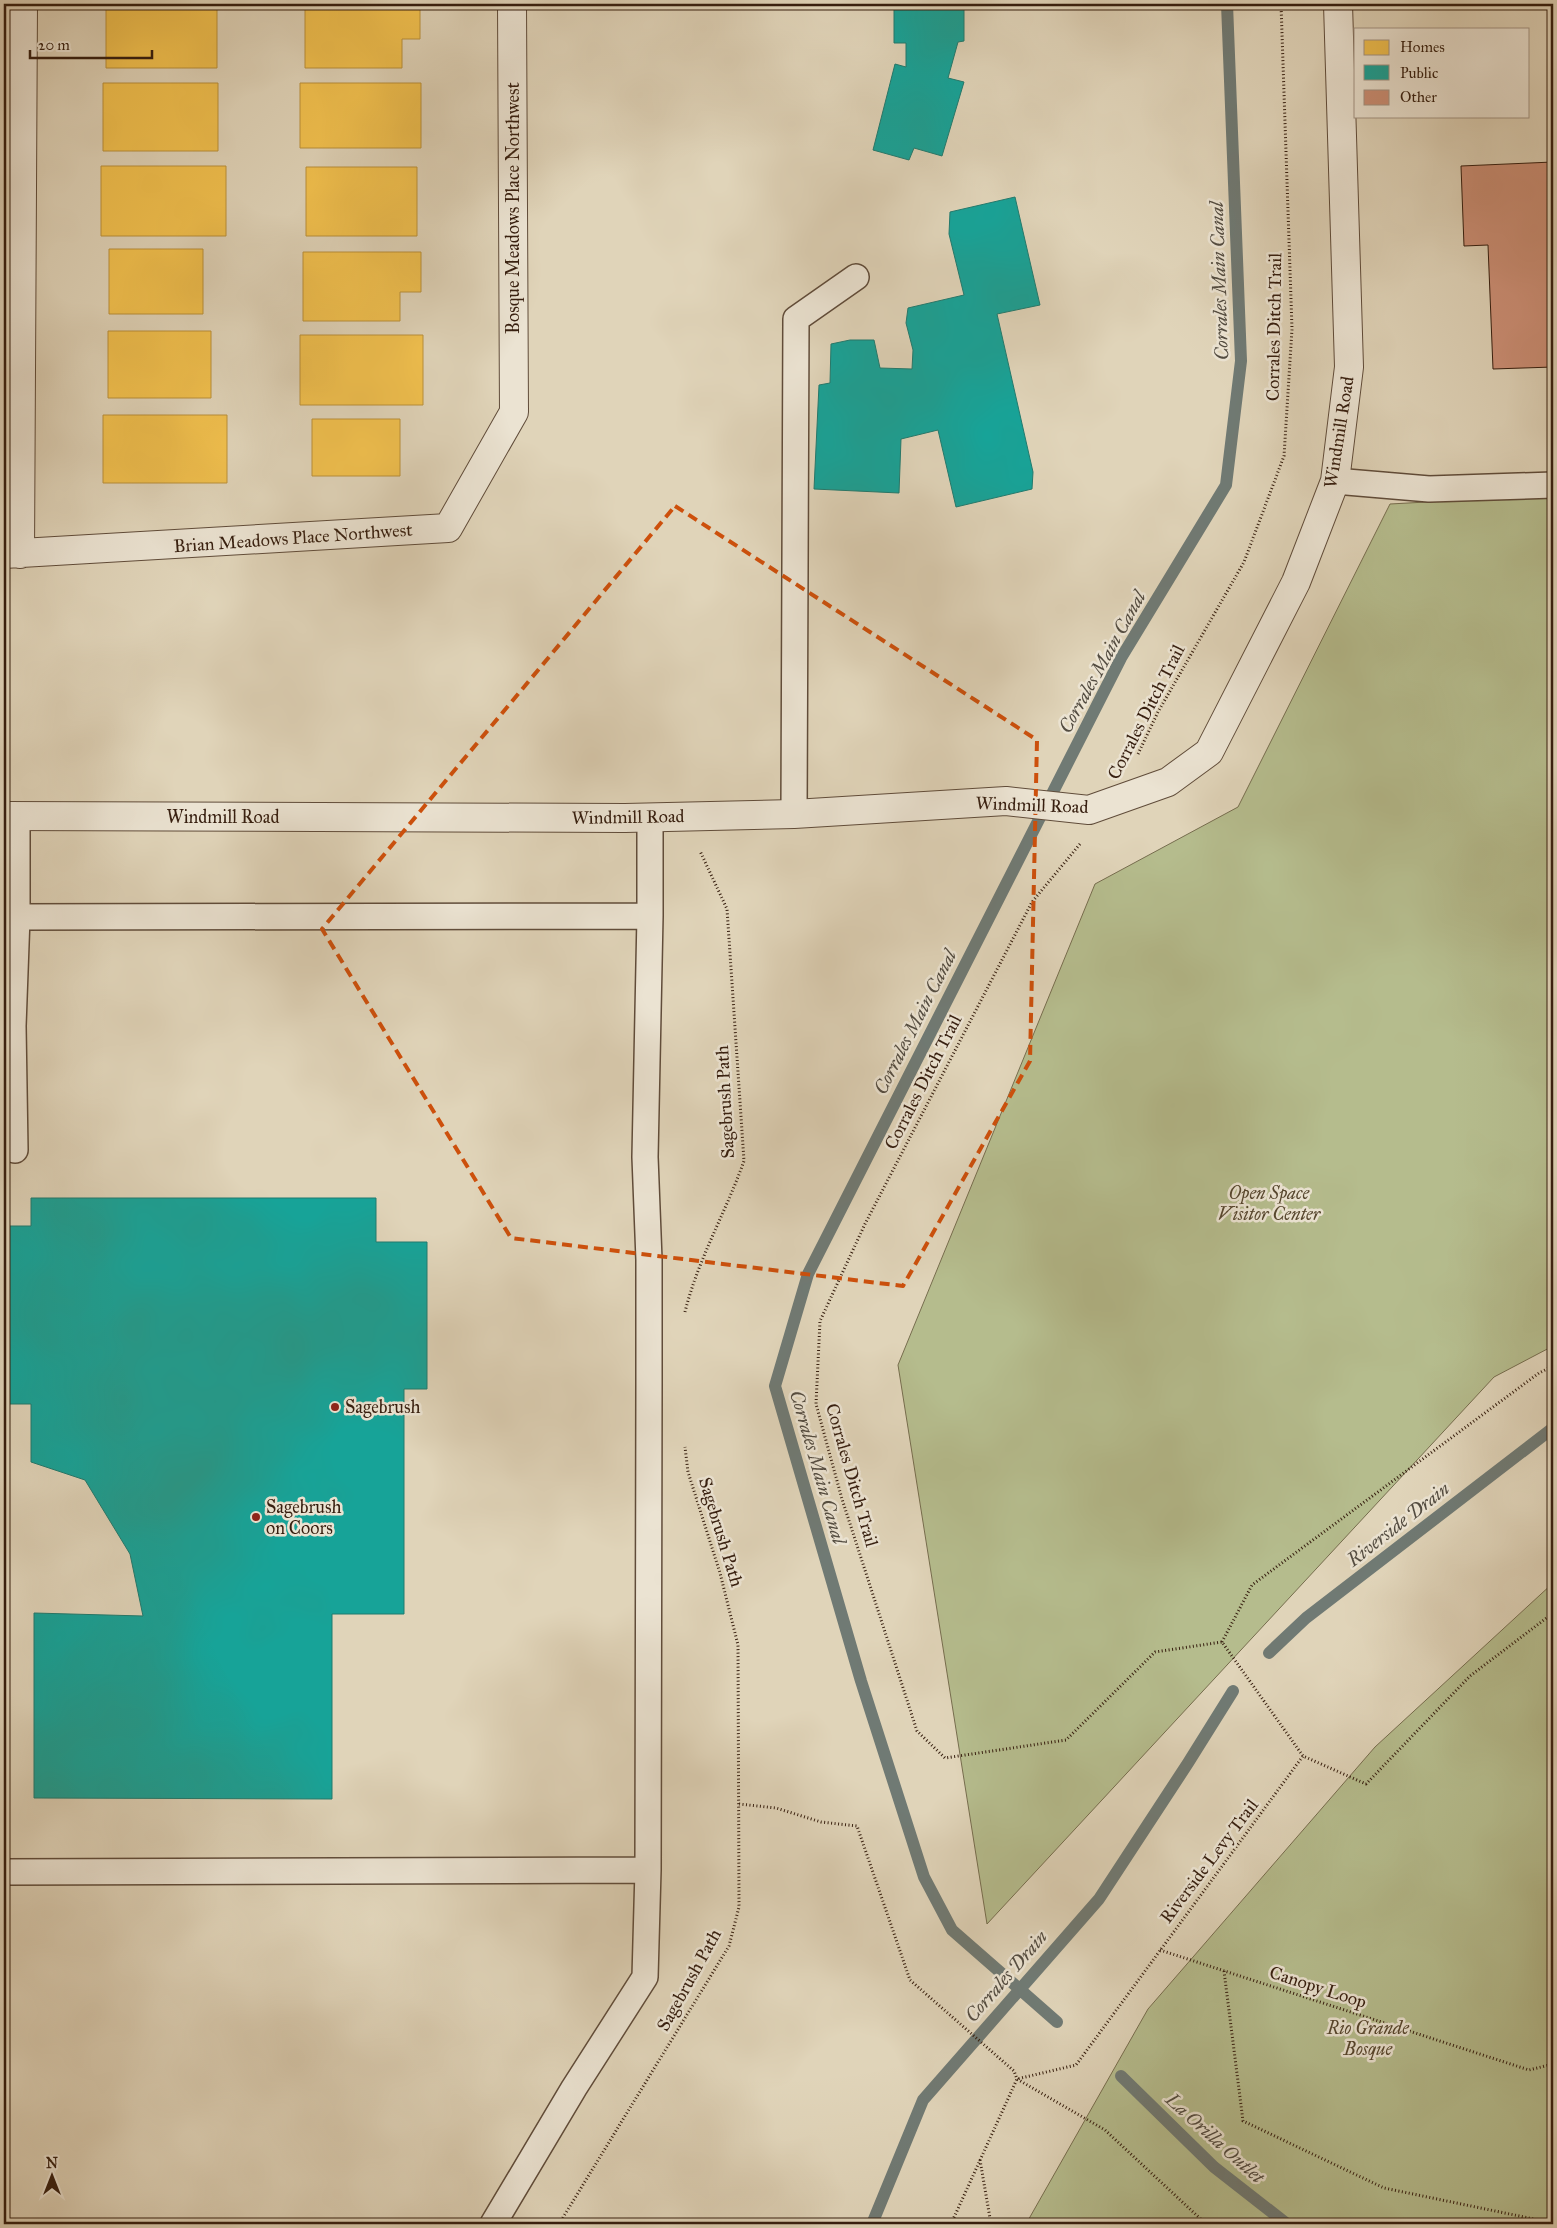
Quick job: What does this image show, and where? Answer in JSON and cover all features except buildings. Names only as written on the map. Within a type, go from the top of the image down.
[{"type":"street","points":[[12,554],[23,4]]},
{"type":"street","name":"Bosque Meadows Place Northwest","points":[[512,4],[514,412]]},
{"type":"street","name":"Windmill Road","points":[[10,816],[650,817],[794,814],[1006,801],[1088,810],[1168,782],[1209,752],[1296,582],[1335,480],[1348,367],[1338,4]]},
{"type":"street","name":"Brian Meadows Place Northwest","points":[[12,554],[448,528],[514,412]]},
{"type":"lane","points":[[794,814],[796,319],[856,277]]},
{"type":"lane","points":[[1335,480],[1429,489],[1553,485]]},
{"type":"lane","points":[[10,816],[10,917],[14,1026],[15,1150]]},
{"type":"lane","points":[[493,2224],[571,2093],[645,1978],[648,1870],[649,1260],[645,1157],[650,817]]},
{"type":"lane","points":[[10,917],[650,916]]},
{"type":"lane","points":[[4,1872],[648,1870]]},
{"type":"path","name":"Corrales Ditch Trail","points":[[1222,1642],[1155,1652],[1066,1740],[946,1758],[917,1731],[842,1499],[816,1404],[820,1320],[865,1224],[1032,902],[1116,800],[1158,712],[1244,562],[1284,456],[1292,329],[1281,4]]},
{"type":"path","name":"Sagebrush Path","points":[[684,1320],[707,1247],[730,1198],[744,1160],[727,909],[700,851],[694,816]]},
{"type":"path","points":[[1553,1366],[1540,1373],[1252,1585],[1222,1642],[1303,1756],[1366,1784],[1470,1676],[1553,1613]]},
{"type":"path","name":"Sagebrush Path","points":[[559,2224],[729,1946],[740,1907],[738,1645],[720,1573],[688,1472],[685,1444]]},
{"type":"path","name":"Riverside Levy Trail","points":[[1017,2078],[1076,2065],[1303,1756]]},
{"type":"path","points":[[739,1804],[776,1808],[821,1822],[858,1826],[910,1980],[1014,2071],[1017,2078],[1105,2130],[1206,2224]]},
{"type":"path","name":"Canopy Loop","points":[[1160,1950],[1530,2070],[1553,2064]]},
{"type":"path","points":[[1224,1971],[1243,2120],[1384,2188],[1553,2224]]},
{"type":"path","points":[[951,2224],[1017,2078]]},
{"type":"path","points":[[980,2160],[991,2224]]},
{"type":"highlighted area","points":[[675,506],[1037,740],[1030,1061],[903,1286],[511,1238],[322,929]]},
{"type":"green space","name":"Open Space Visitor Center","points":[[1553,495],[1553,1346],[1494,1377],[987,1924],[898,1365],[1095,884],[1238,807],[1390,504]]},
{"type":"green space","name":"Rio Grande Bosque","points":[[1553,1583],[1553,2224],[1026,2224],[1148,2009],[1375,1747]]},
{"type":"waterway","name":"Corrales Main Canal","points":[[1057,2022],[952,1930],[924,1877],[861,1681],[775,1386],[808,1274],[1121,658],[1226,485],[1241,361],[1227,4]]},
{"type":"waterway","name":"Riverside Drain","points":[[1269,1653],[1306,1618],[1553,1428]]},
{"type":"waterway","name":"Corrales Drain","points":[[872,2224],[923,2100],[1099,1899],[1233,1691]]},
{"type":"waterway","name":"La Orilla Outlet","points":[[1121,2076],[1214,2167],[1287,2224]]},
{"type":"place","name":"Sagebrush","points":[[335,1407]]},
{"type":"place","name":"Sagebrush on Coors","points":[[256,1517]]}]
